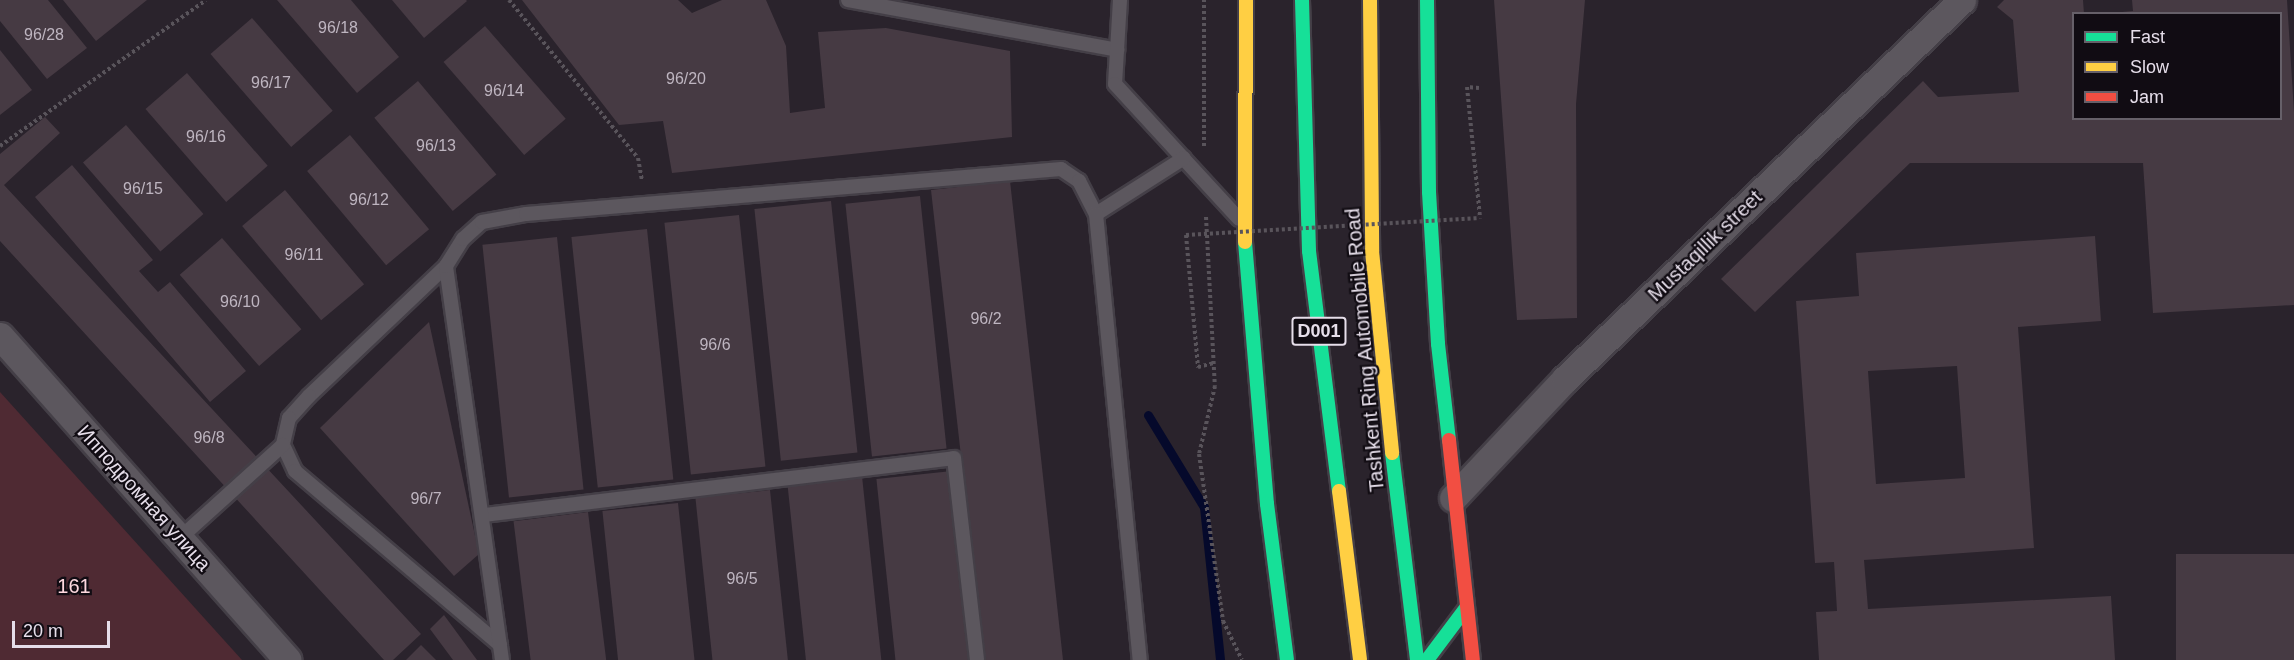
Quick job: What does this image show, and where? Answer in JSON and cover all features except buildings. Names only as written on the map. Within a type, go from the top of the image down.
[{"type":"main road","points":[[1246,0],[1244,225],[1267,504],[1287,660]]},
{"type":"main road","name":"Tashkent Ring Automobile Road","points":[[1302,0],[1310,251],[1360,660]]},
{"type":"main road","name":"Tashkent Ring Automobile Road","points":[[1370,0],[1372,250],[1401,543],[1417,660]]},
{"type":"main road","points":[[1427,0],[1429,204],[1438,344],[1453,498],[1473,660]]},
{"type":"main road","points":[[1427,660],[1466,608]]},
{"type":"street","name":"Mustaqillik street","points":[[1453,498],[1565,379],[1962,0]]},
{"type":"street","name":"Ипподромная улица","points":[[0,336],[288,660]]},
{"type":"lane","points":[[848,0],[1117,50]]},
{"type":"lane","points":[[1120,0],[1114,84],[1244,225]]},
{"type":"lane","points":[[1096,214],[1184,158]]},
{"type":"lane","points":[[180,538],[283,445],[289,418],[309,396],[446,266],[463,239],[482,222],[646,204],[1061,169],[1079,181],[1096,214],[1140,660]]},
{"type":"lane","points":[[446,266],[484,515],[502,660]]},
{"type":"lane","points":[[283,445],[295,471],[500,645]]},
{"type":"lane","points":[[484,515],[954,458],[977,660]]},
{"type":"path","points":[[0,146],[206,0]]},
{"type":"path","points":[[509,0],[638,158],[646,204]]},
{"type":"path","points":[[1204,0],[1204,181],[1215,386],[1199,454],[1223,621],[1242,660]]},
{"type":"path","points":[[1214,363],[1198,367],[1186,235],[1480,218],[1467,87],[1479,88]]},
{"type":"green space","name":"161","points":[[0,392],[242,660],[0,660]]},
{"type":"waterway","points":[[1148,415],[1204,507],[1220,660]]},
{"type":"traffic: fast","points":[[1302,0],[1309,251],[1339,491]]},
{"type":"traffic: fast","points":[[1427,0],[1429,192],[1438,344],[1449,440]]},
{"type":"traffic: fast","points":[[1245,242],[1267,504],[1287,660]]},
{"type":"traffic: fast","points":[[1392,453],[1417,660]]},
{"type":"traffic: fast","points":[[1427,660],[1466,608]]},
{"type":"traffic: slow","points":[[1245,242],[1246,0]]},
{"type":"traffic: slow","points":[[1370,0],[1372,251],[1392,453]]},
{"type":"traffic: slow","points":[[1339,491],[1360,660]]},
{"type":"traffic: jam","points":[[1449,440],[1473,660]]}]
